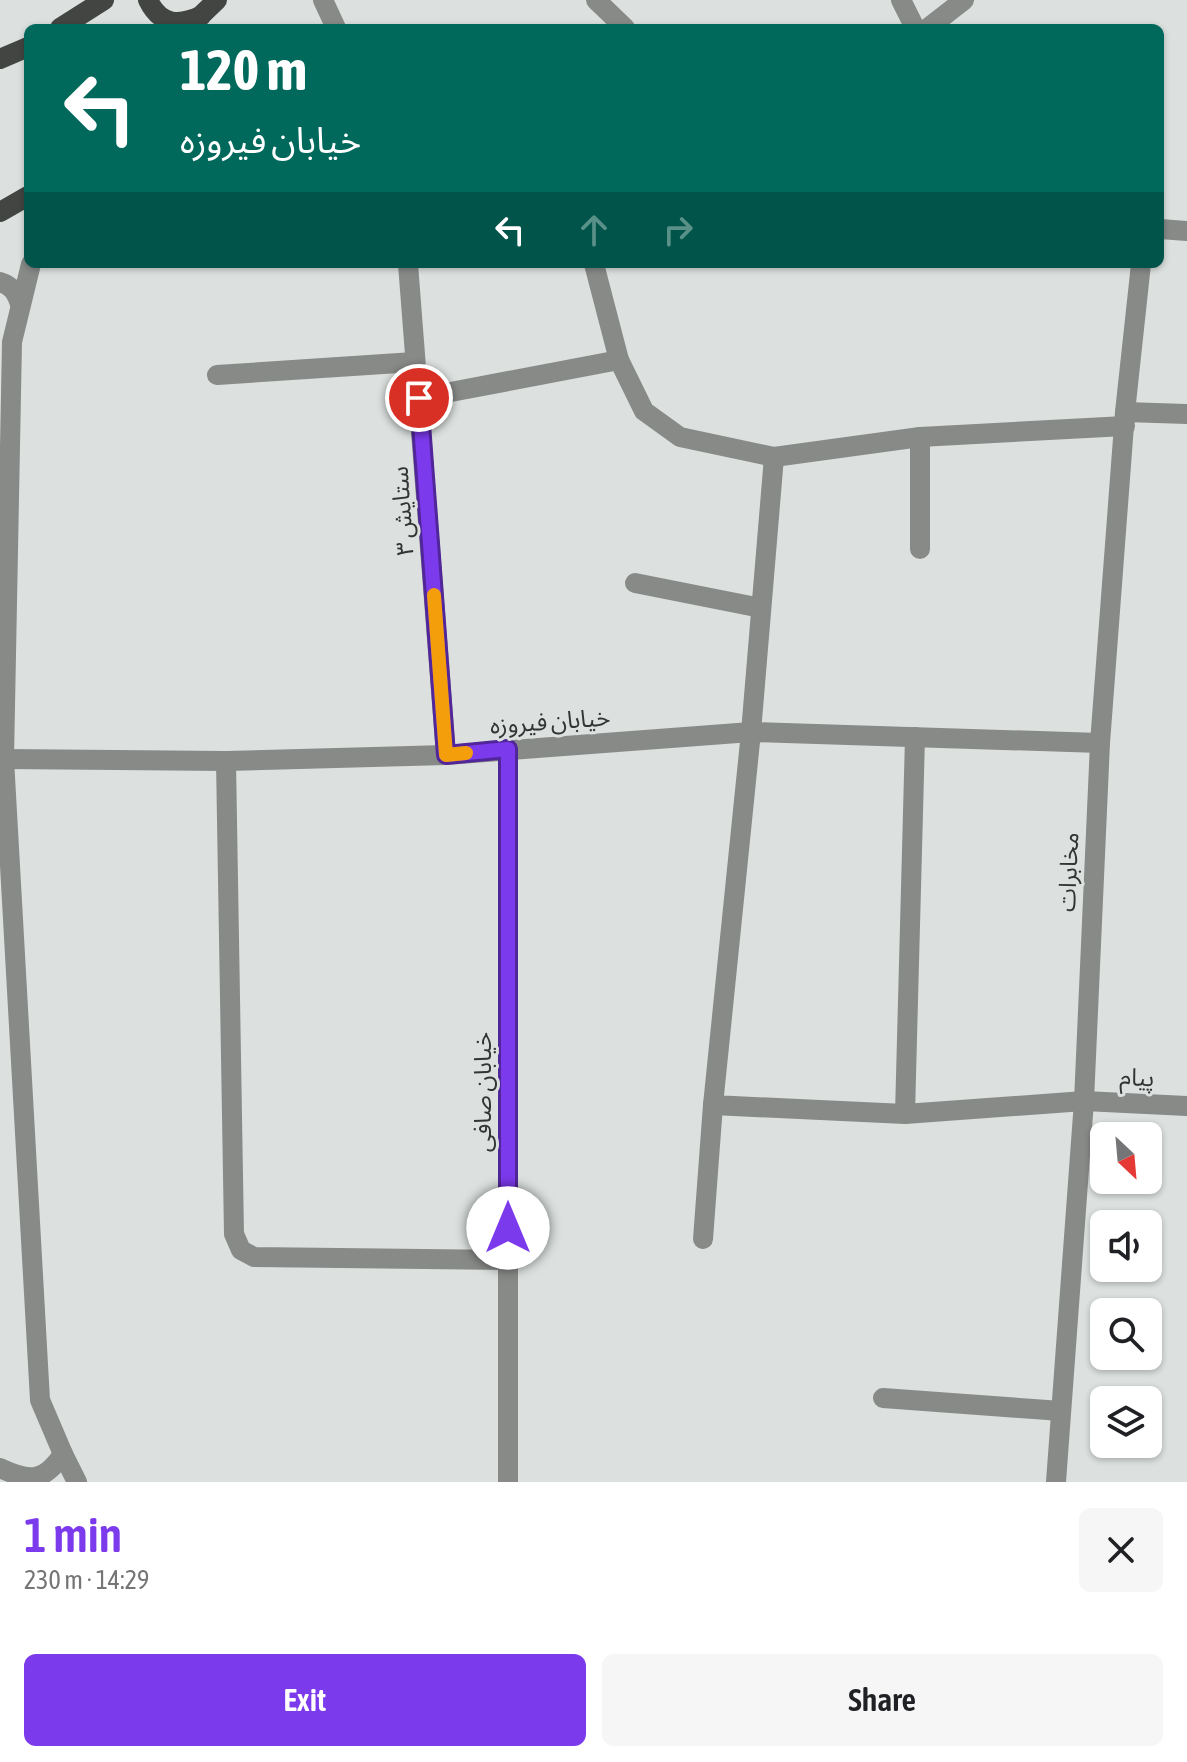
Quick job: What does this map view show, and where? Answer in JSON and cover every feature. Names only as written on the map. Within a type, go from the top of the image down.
[{"type":"main road","points":[[66,24],[104,0]]},
{"type":"main road","points":[[148,0],[161,18],[181,23],[195,22],[217,0]]},
{"type":"main road","points":[[2,53],[24,48]]},
{"type":"main road","points":[[0,212],[24,198]]},
{"type":"street","points":[[323,0],[334,24]]},
{"type":"street","points":[[596,0],[621,24]]},
{"type":"street","points":[[901,0],[913,24]]},
{"type":"street","points":[[933,24],[964,0]]},
{"type":"street","points":[[1164,229],[1187,231]]},
{"type":"street","points":[[30,268],[12,342],[4,759],[40,1400],[77,1482]]},
{"type":"street","name":"ستایش ۳","points":[[408,268],[446,755]]},
{"type":"street","points":[[595,268],[619,360],[644,411],[680,437],[774,457],[920,437],[1187,414]]},
{"type":"street","name":"مخابرات","points":[[1056,1482],[1084,1101],[1100,743],[1125,419],[1141,268]]},
{"type":"street","points":[[0,282],[17,293],[20,304]]},
{"type":"street","points":[[419,398],[619,360]]},
{"type":"street","points":[[217,375],[414,362]]},
{"type":"street","points":[[920,437],[920,549]]},
{"type":"street","points":[[703,1239],[774,457]]},
{"type":"street","points":[[635,583],[761,608]]},
{"type":"street","name":"خیابان فیروزه","points":[[4,759],[226,761],[446,755],[751,732],[1100,743]]},
{"type":"street","points":[[905,1114],[915,737]]},
{"type":"street","name":"خیابان صافی","points":[[508,749],[508,1482]]},
{"type":"street","points":[[226,761],[234,1234],[241,1250],[254,1257],[508,1260]]},
{"type":"street","name":"پیام","points":[[713,1105],[905,1114],[1084,1101],[1187,1106]]},
{"type":"street","points":[[883,1398],[1061,1411]]},
{"type":"street","points":[[0,1468],[19,1477],[37,1477],[53,1469],[63,1454]]},
{"type":"street","points":[[0,1461],[4,1482]]},
{"type":"slow traffic","points":[[434,595],[446,755],[466,753]]},
{"type":"route","points":[[419,398],[446,755],[508,749],[508,1228]]}]
